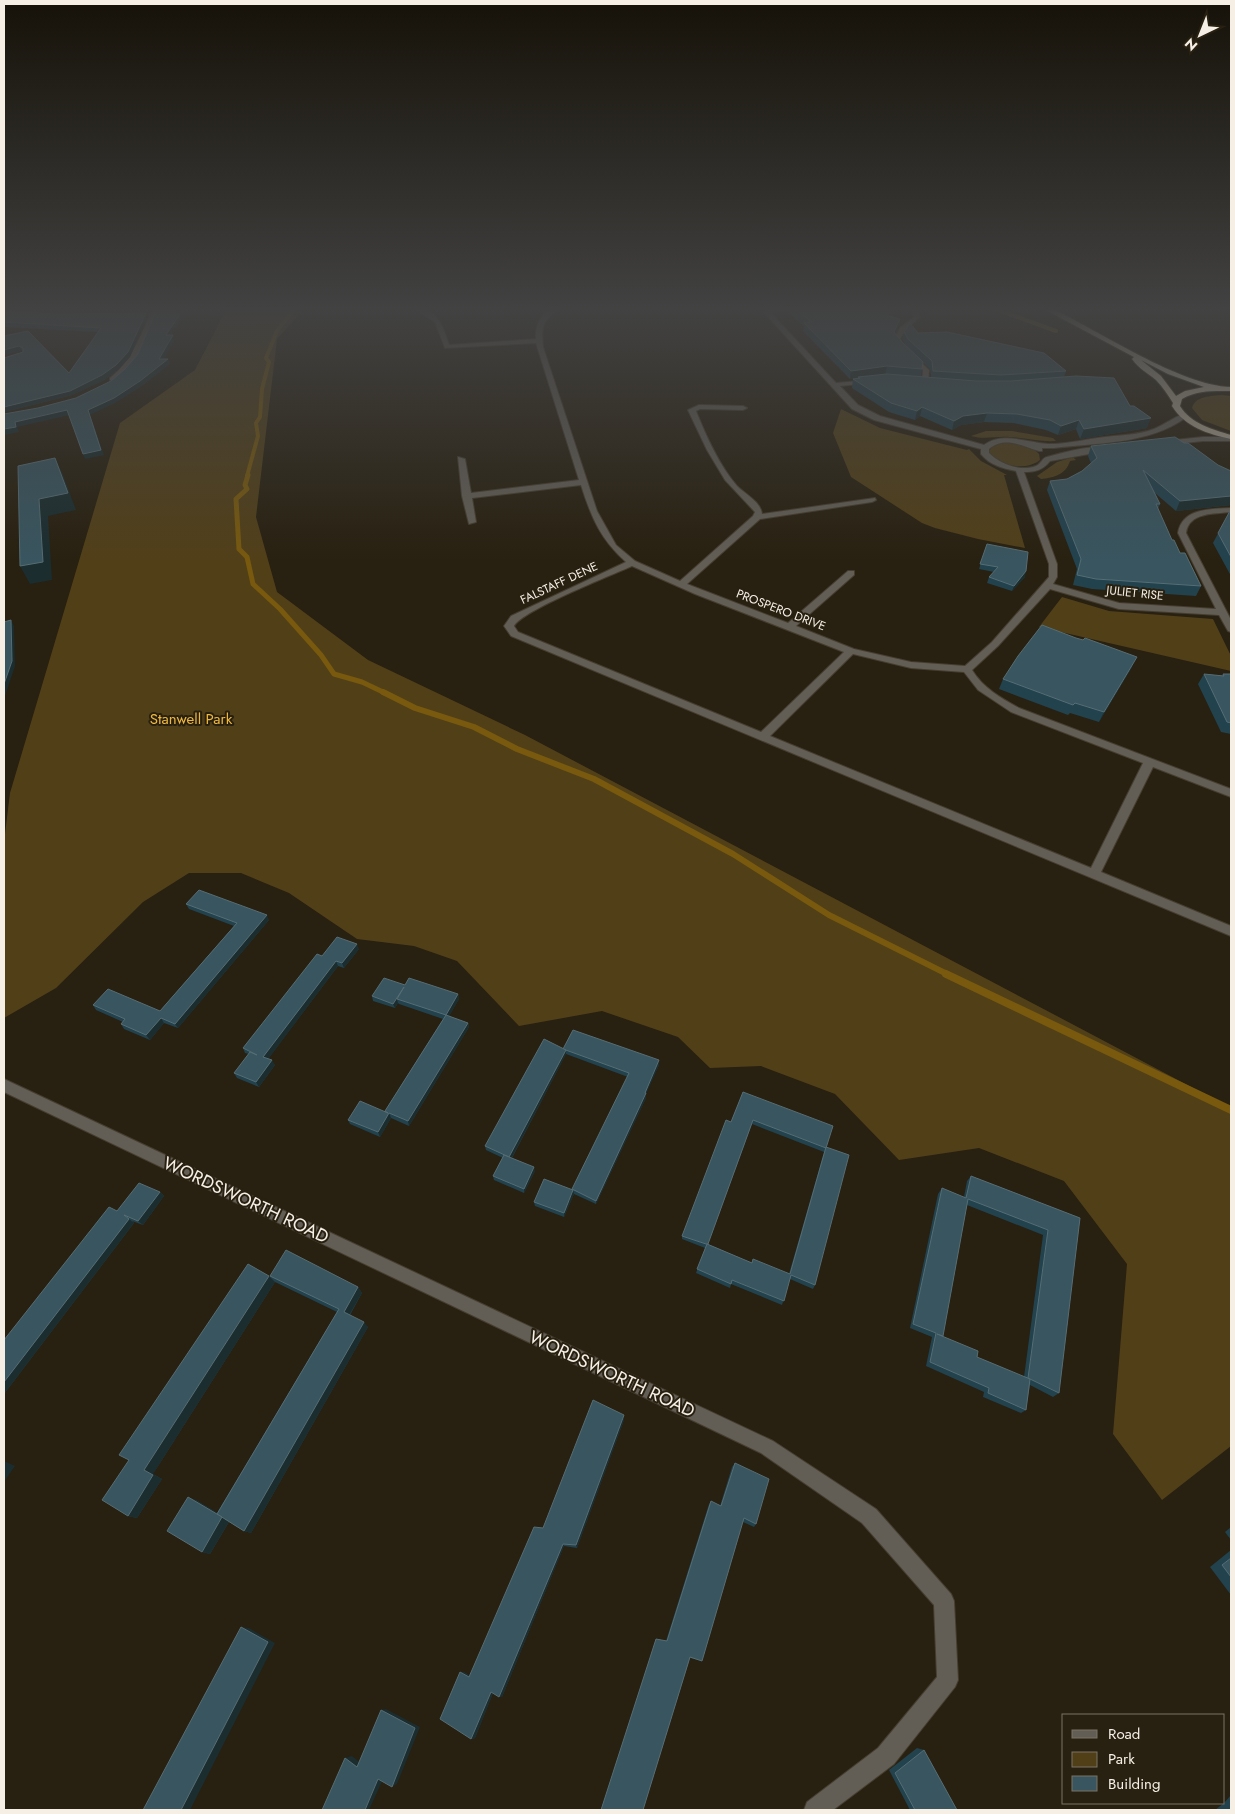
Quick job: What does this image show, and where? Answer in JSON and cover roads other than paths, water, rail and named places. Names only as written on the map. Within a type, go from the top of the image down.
[{"type":"highway","points":[[1171,393],[1176,401],[1177,411],[1182,416],[1205,429],[1231,438]]},
{"type":"highway","points":[[1176,401],[1185,393]]},
{"type":"street","name":"PROSPERO DRIVE","points":[[556,393],[593,511],[613,546],[632,563],[681,585],[852,651],[911,665],[967,669]]},
{"type":"street","points":[[841,393],[855,407],[877,418],[985,448],[994,442],[1008,440],[1032,445],[1054,446],[1148,434],[1170,425],[1182,416]]},
{"type":"street","points":[[681,585],[757,517],[759,512],[755,506],[739,493],[727,478],[692,410],[699,407],[743,408]]},
{"type":"street","points":[[1160,443],[1203,438],[1231,438]]},
{"type":"street","points":[[1032,445],[1040,449],[1047,459]]},
{"type":"street","points":[[985,448],[985,454],[991,461],[1019,469],[1039,467],[1047,459],[1073,453],[1112,449]]},
{"type":"street","points":[[460,459],[472,522]]},
{"type":"street","points":[[1019,469],[1053,564],[1053,577],[995,644],[967,669],[970,676],[986,692],[1016,710],[1149,763],[1231,793]]},
{"type":"street","points":[[466,496],[584,482]]},
{"type":"street","points":[[757,517],[872,500]]},
{"type":"street","points":[[1231,510],[1197,514],[1186,520],[1182,526],[1182,533],[1231,629]]},
{"type":"street","name":"FALSTAFF DENE","points":[[632,563],[545,602],[514,618],[509,626],[514,634],[762,737]]},
{"type":"street","points":[[791,626],[851,573]]},
{"type":"street","name":"JULIET RISE","points":[[1048,585],[1119,606],[1222,612]]},
{"type":"street","points":[[852,651],[762,737],[1231,931]]},
{"type":"street","points":[[1094,874],[1149,763]]},
{"type":"street","name":"WORDSWORTH ROAD","points":[[4,1085],[767,1447],[869,1516],[944,1601],[948,1680],[886,1756],[815,1810]]},
{"type":"waterway","points":[[247,476],[258,436],[256,423],[260,417],[262,393]]},
{"type":"waterway","points":[[248,475],[245,485],[247,489],[236,499],[239,549],[247,557],[253,584],[280,609],[321,655],[334,674],[362,682],[385,693]]},
{"type":"waterway","points":[[385,693],[415,708],[474,727],[517,749],[594,779],[733,854],[829,915],[949,975]]},
{"type":"waterway","points":[[946,974],[1231,1110]]},
{"type":"park label","name":"Stanwell Park","points":[[191,719]]}]
